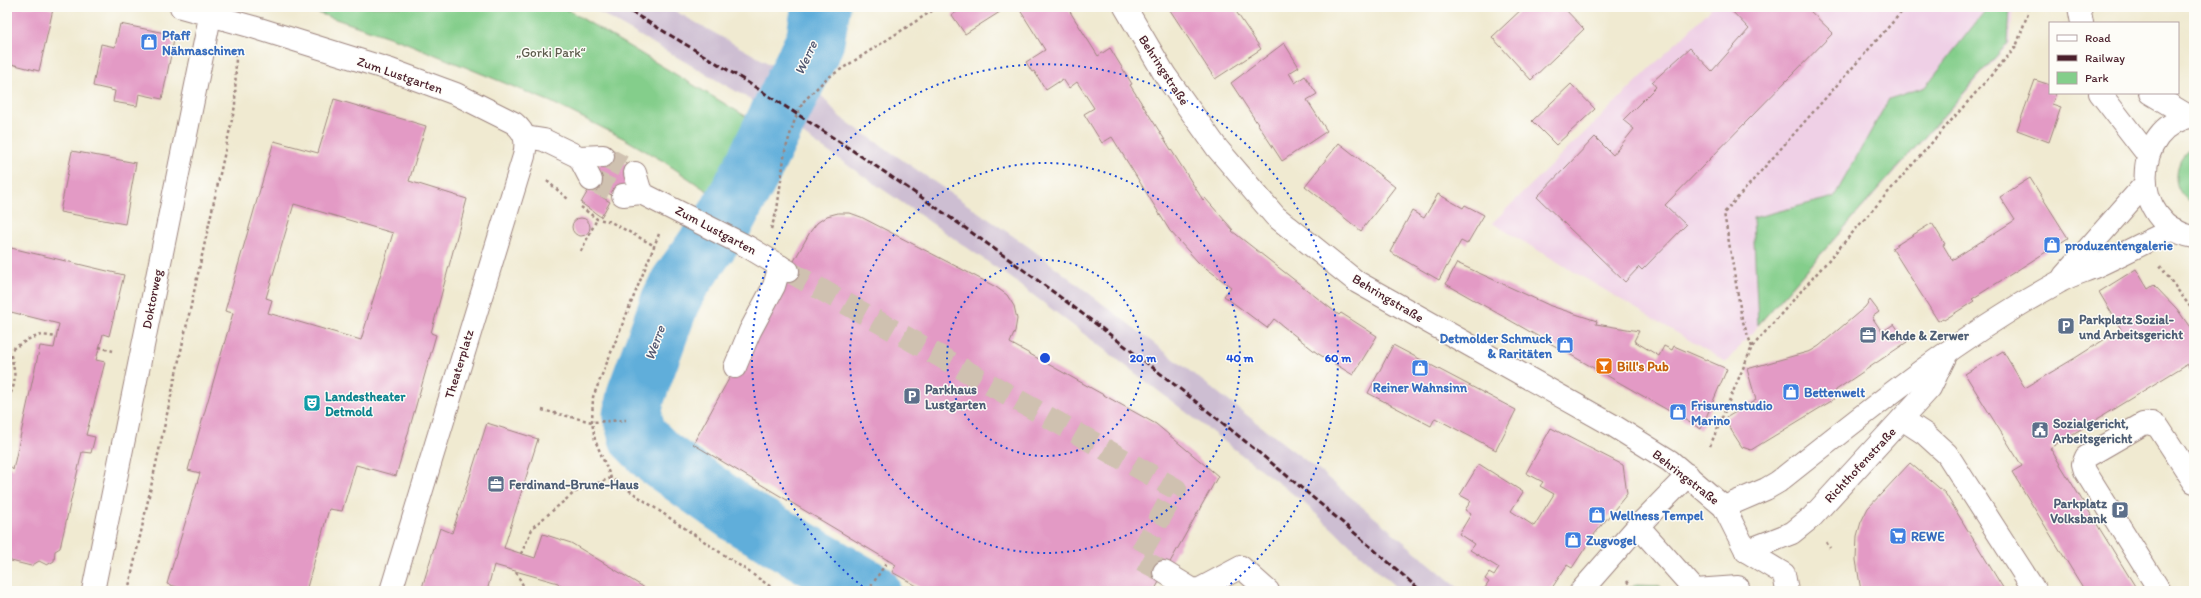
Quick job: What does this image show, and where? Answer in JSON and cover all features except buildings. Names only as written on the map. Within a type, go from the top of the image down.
[{"type":"street","name":"Zum Lustgarten","points":[[181,7],[211,11],[391,70],[456,94],[514,123],[522,129],[525,137]]},
{"type":"street","name":"Behringstraße","points":[[1125,7],[1165,75],[1217,148],[1275,216],[1357,282],[1614,426],[1670,461],[1724,507],[1746,551]]},
{"type":"street","name":"Doktorweg","points":[[93,591],[211,11]]},
{"type":"street","points":[[2101,94],[2148,155]]},
{"type":"street","points":[[2152,94],[2192,116]]},
{"type":"street","points":[[2184,233],[2163,220],[2154,210],[2145,184],[2145,169],[2148,155],[2158,138],[2172,125],[2192,116]]},
{"type":"street","points":[[525,137],[544,140],[579,157],[597,168]]},
{"type":"street","name":"Theaterplatz","points":[[391,591],[524,156],[525,137]]},
{"type":"street","points":[[2060,281],[2145,184]]},
{"type":"street","name":"Zum Lustgarten","points":[[632,186],[784,268],[750,331],[735,367]]},
{"type":"street","points":[[1724,507],[1766,489],[1778,482],[1948,350],[2060,281],[2142,245],[2184,233]]},
{"type":"street","name":"Richthofenstraße","points":[[1746,551],[1792,533],[1812,517],[1930,388],[1948,350]]},
{"type":"street","points":[[1902,419],[1925,434],[1947,454],[2035,591]]},
{"type":"street","points":[[2160,591],[2085,471],[2083,464],[2086,457],[2143,424],[2152,423],[2159,428],[2194,482]]},
{"type":"street","points":[[1581,591],[1638,526],[1688,475]]},
{"type":"street","points":[[1638,526],[1695,590],[1738,589],[1746,551],[1784,574],[1787,591]]},
{"type":"street","points":[[1164,572],[1195,591],[1241,567],[1268,591]]},
{"type":"path","points":[[755,251],[777,210],[785,151],[795,119],[803,102],[826,79],[938,7]]},
{"type":"path","points":[[1752,348],[1742,319],[1724,213],[1906,7]]},
{"type":"path","points":[[1710,446],[1752,348],[2016,47],[2030,7]]},
{"type":"path","points":[[128,591],[235,106],[236,53]]},
{"type":"path","points":[[547,181],[572,202]]},
{"type":"path","points":[[579,206],[597,219],[609,221],[653,245]]},
{"type":"path","points":[[581,251],[597,219]]},
{"type":"path","points":[[662,229],[653,245],[593,397],[592,422],[595,440],[611,478],[777,591]]},
{"type":"path","points":[[2142,245],[2194,312]]},
{"type":"path","points":[[7,398],[13,390],[15,374],[9,352],[29,339],[42,335],[57,337]]},
{"type":"path","points":[[542,410],[592,422],[626,420]]},
{"type":"path","points":[[521,554],[533,527],[575,492],[611,478]]},
{"type":"path","points":[[868,591],[888,560]]},
{"type":"path","points":[[516,572],[526,591]]},
{"type":"shaded area","points":[[590,7],[668,7],[784,72],[823,97],[840,117],[1029,247],[1322,473],[1462,591],[1400,591],[1302,501],[1011,278],[765,108]]},
{"type":"shaded area","points":[[1709,7],[2013,7],[2010,43],[1726,362],[1492,223],[1711,9]]},
{"type":"green space","name":"„Gorki Park“","points":[[300,7],[563,7],[747,117],[710,193],[663,161],[623,138],[551,102],[404,42]]},
{"type":"green space","points":[[1988,7],[2010,7],[2008,43],[1758,325],[1753,218],[1834,197],[1889,99],[1925,87]]},
{"type":"green space","points":[[2194,146],[2194,203],[2180,192],[2176,175],[2177,167],[2181,159],[2187,151]]},
{"type":"green space","points":[[1635,585],[1660,586],[1664,591],[1627,591]]},
{"type":"waterway","name":"Werre","points":[[821,7],[815,41],[751,172],[726,218],[679,284],[670,302],[636,395],[632,415],[638,437],[659,458],[741,516],[871,591]]},
{"type":"tunnel","points":[[603,156],[635,173]]},
{"type":"tunnel","points":[[591,180],[623,195]]},
{"type":"tunnel","points":[[788,271],[1176,489],[1138,558],[1164,572]]},
{"type":"railway","points":[[623,7],[772,98],[941,211],[1024,271],[1187,394],[1344,524],[1421,591]]},
{"type":"place","name":"Pfaff Nähmaschinen","points":[[149,42]]},
{"type":"place","name":"produzentengalerie","points":[[2052,245]]},
{"type":"place","name":"Parkplatz Sozial- und Arbeitsgericht","points":[[2066,326]]},
{"type":"place","name":"Kehde & Zerwer","points":[[1868,335]]},
{"type":"place","name":"Detmolder Schmuck & Raritäten","points":[[1565,345]]},
{"type":"place","name":"Bill's Pub","points":[[1604,366]]},
{"type":"place","name":"Reiner Wahnsinn","points":[[1420,368]]},
{"type":"place","name":"Bettenwelt","points":[[1791,392]]},
{"type":"place","name":"Parkhaus Lustgarten","points":[[912,396]]},
{"type":"place","name":"Landestheater Detmold","points":[[312,403]]},
{"type":"place","name":"Frisurenstudio Marino","points":[[1678,412]]},
{"type":"place","name":"Sozialgericht, Arbeitsgericht","points":[[2040,430]]},
{"type":"place","name":"Ferdinand-Brune-Haus","points":[[496,484]]},
{"type":"place","name":"Parkplatz Volksbank","points":[[2120,510]]},
{"type":"place","name":"Wellness Tempel","points":[[1597,515]]},
{"type":"place","name":"REWE","points":[[1898,536]]},
{"type":"place","name":"Zugvogel","points":[[1573,540]]}]
